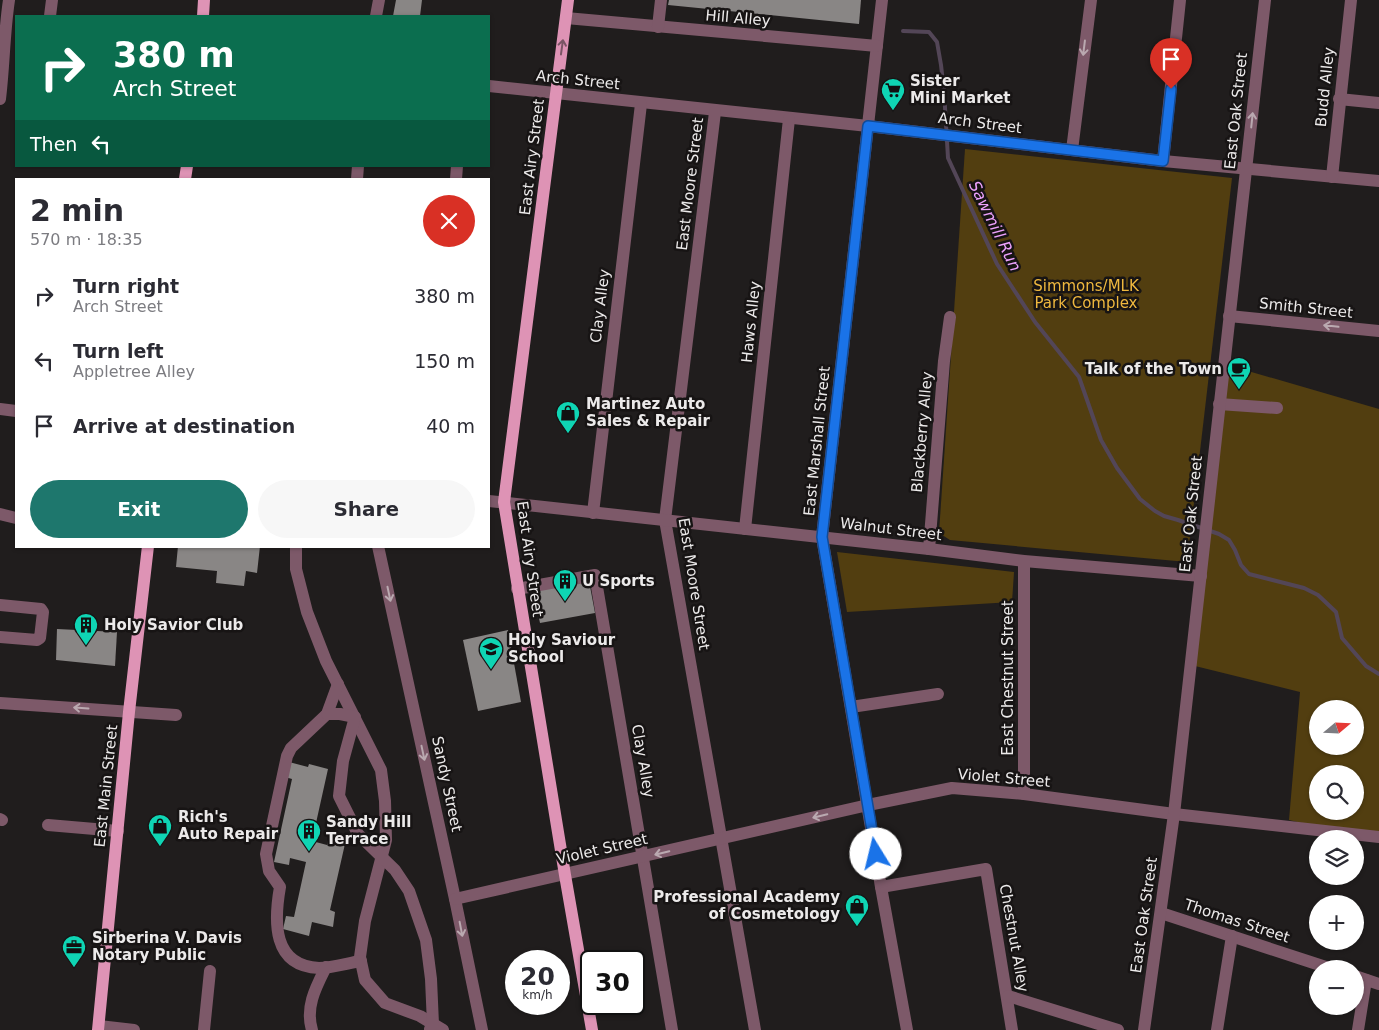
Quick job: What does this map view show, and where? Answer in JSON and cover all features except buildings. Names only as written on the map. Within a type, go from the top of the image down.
[{"type":"main road","points":[[203,15],[204,0]]},
{"type":"main road","name":"East Airy Street","points":[[568,0],[504,502],[564,875],[592,1030]]},
{"type":"main road","name":"East Main Street","points":[[99,1028],[148,548]]},
{"type":"street","points":[[0,100],[10,68],[2,32],[9,0]]},
{"type":"street","points":[[50,15],[52,0]]},
{"type":"street","points":[[376,15],[379,0]]},
{"type":"street","points":[[658,27],[660,0]]},
{"type":"street","name":"East Marshall Street","points":[[882,0],[822,537],[907,1030]]},
{"type":"street","points":[[1072,150],[1090,0]]},
{"type":"street","points":[[1163,161],[1180,0]]},
{"type":"street","name":"East Oak Street","points":[[1144,1030],[1174,814],[1265,0]]},
{"type":"street","name":"Budd Alley","points":[[1332,177],[1350,0]]},
{"type":"street","name":"Hill Alley","points":[[566,18],[877,46]]},
{"type":"street","name":"Arch Street","points":[[490,86],[715,112],[868,126],[1163,161],[1379,181]]},
{"type":"street","points":[[1339,99],[1379,103]]},
{"type":"street","name":"Clay Alley","points":[[593,513],[641,104]]},
{"type":"street","name":"East Moore Street","points":[[715,112],[665,520],[755,1030]]},
{"type":"street","name":"Haws Alley","points":[[745,529],[789,119]]},
{"type":"street","name":"Smith Street","points":[[1229,316],[1379,332]]},
{"type":"street","name":"Blackberry Alley","points":[[929,549],[944,361],[950,317]]},
{"type":"street","points":[[1219,404],[1277,408]]},
{"type":"street","points":[[0,409],[15,411]]},
{"type":"street","name":"Walnut Street","points":[[490,501],[1024,561],[1201,576]]},
{"type":"street","points":[[0,514],[15,518]]},
{"type":"street","points":[[296,548],[296,569],[307,612],[326,661],[381,770],[385,801],[386,840],[365,921],[360,956],[365,980],[385,1003],[420,1016],[435,1028]]},
{"type":"street","name":"Sandy Street","points":[[378,548],[482,1030]]},
{"type":"street","name":"East Chestnut Street","points":[[1024,561],[1024,794]]},
{"type":"street","name":"Clay Alley","points":[[517,589],[595,575],[672,1030]]},
{"type":"street","points":[[0,605],[41,610],[43,612],[40,638],[37,640],[0,637]]},
{"type":"street","points":[[338,684],[327,714],[291,748],[287,756],[266,854],[269,871],[280,887],[276,907],[278,939],[286,953],[298,963],[311,967],[326,967],[361,961]]},
{"type":"street","points":[[851,706],[938,694]]},
{"type":"street","points":[[0,703],[176,715]]},
{"type":"street","points":[[327,714],[355,717]]},
{"type":"street","points":[[355,717],[343,761],[339,796],[358,834],[395,870],[408,891],[426,940],[435,1028]]},
{"type":"street","name":"Violet Street","points":[[455,899],[868,805],[952,788],[1024,794],[1174,814],[1379,837]]},
{"type":"street","points":[[48,825],[118,831]]},
{"type":"street","name":"Chestnut Alley","points":[[881,887],[986,868],[1012,1030]]},
{"type":"street","name":"Thomas Street","points":[[1161,914],[1309,961]]},
{"type":"street","points":[[1217,1030],[1232,936]]},
{"type":"street","points":[[312,1030],[310,1009],[312,997],[326,967]]},
{"type":"street","points":[[204,1030],[210,971]]},
{"type":"street","points":[[1364,979],[1379,984]]},
{"type":"street","points":[[1008,996],[1118,1030]]},
{"type":"street","points":[[1358,1030],[1359,1015]]},
{"type":"street","points":[[99,1028],[134,1030]]},
{"type":"green space","name":"Simmons/MLK Park Complex","points":[[965,149],[1232,178],[1187,562],[950,540],[939,533]]},
{"type":"green space","points":[[1224,364],[1379,409],[1379,841],[1364,838],[1364,830],[1332,830],[1289,820],[1300,692],[1191,665]]},
{"type":"green space","points":[[837,552],[1014,572],[1012,602],[847,612]]},
{"type":"waterway","name":"Sawmill Run","points":[[903,31],[929,32],[937,42],[944,91],[948,158],[997,264],[1035,322],[1079,377],[1101,440],[1117,468],[1140,499],[1155,511],[1164,516],[1219,534],[1229,540],[1241,565],[1249,574],[1304,588],[1318,595],[1336,612],[1342,638],[1366,666],[1379,674]]},
{"type":"place","name":"Sister Mini Market","points":[[893,111]]},
{"type":"place","name":"Talk of the Town","points":[[1239,390]]},
{"type":"place","name":"Martinez Auto Sales & Repair","points":[[568,434]]},
{"type":"place","name":"U Sports","points":[[565,602]]},
{"type":"place","name":"Holy Savior Club","points":[[86,646]]},
{"type":"place","name":"Holy Saviour School","points":[[491,670]]},
{"type":"place","name":"Rich's Auto Repair","points":[[160,847]]},
{"type":"place","name":"Sandy Hill Terrace","points":[[309,852]]},
{"type":"place","name":"Professional Academy of Cosmetology","points":[[857,927]]},
{"type":"place","name":"Sirberina V. Davis Notary Public","points":[[74,968]]},
{"type":"route","points":[[876,854],[822,537],[868,126],[1163,161],[1171,89]]}]
